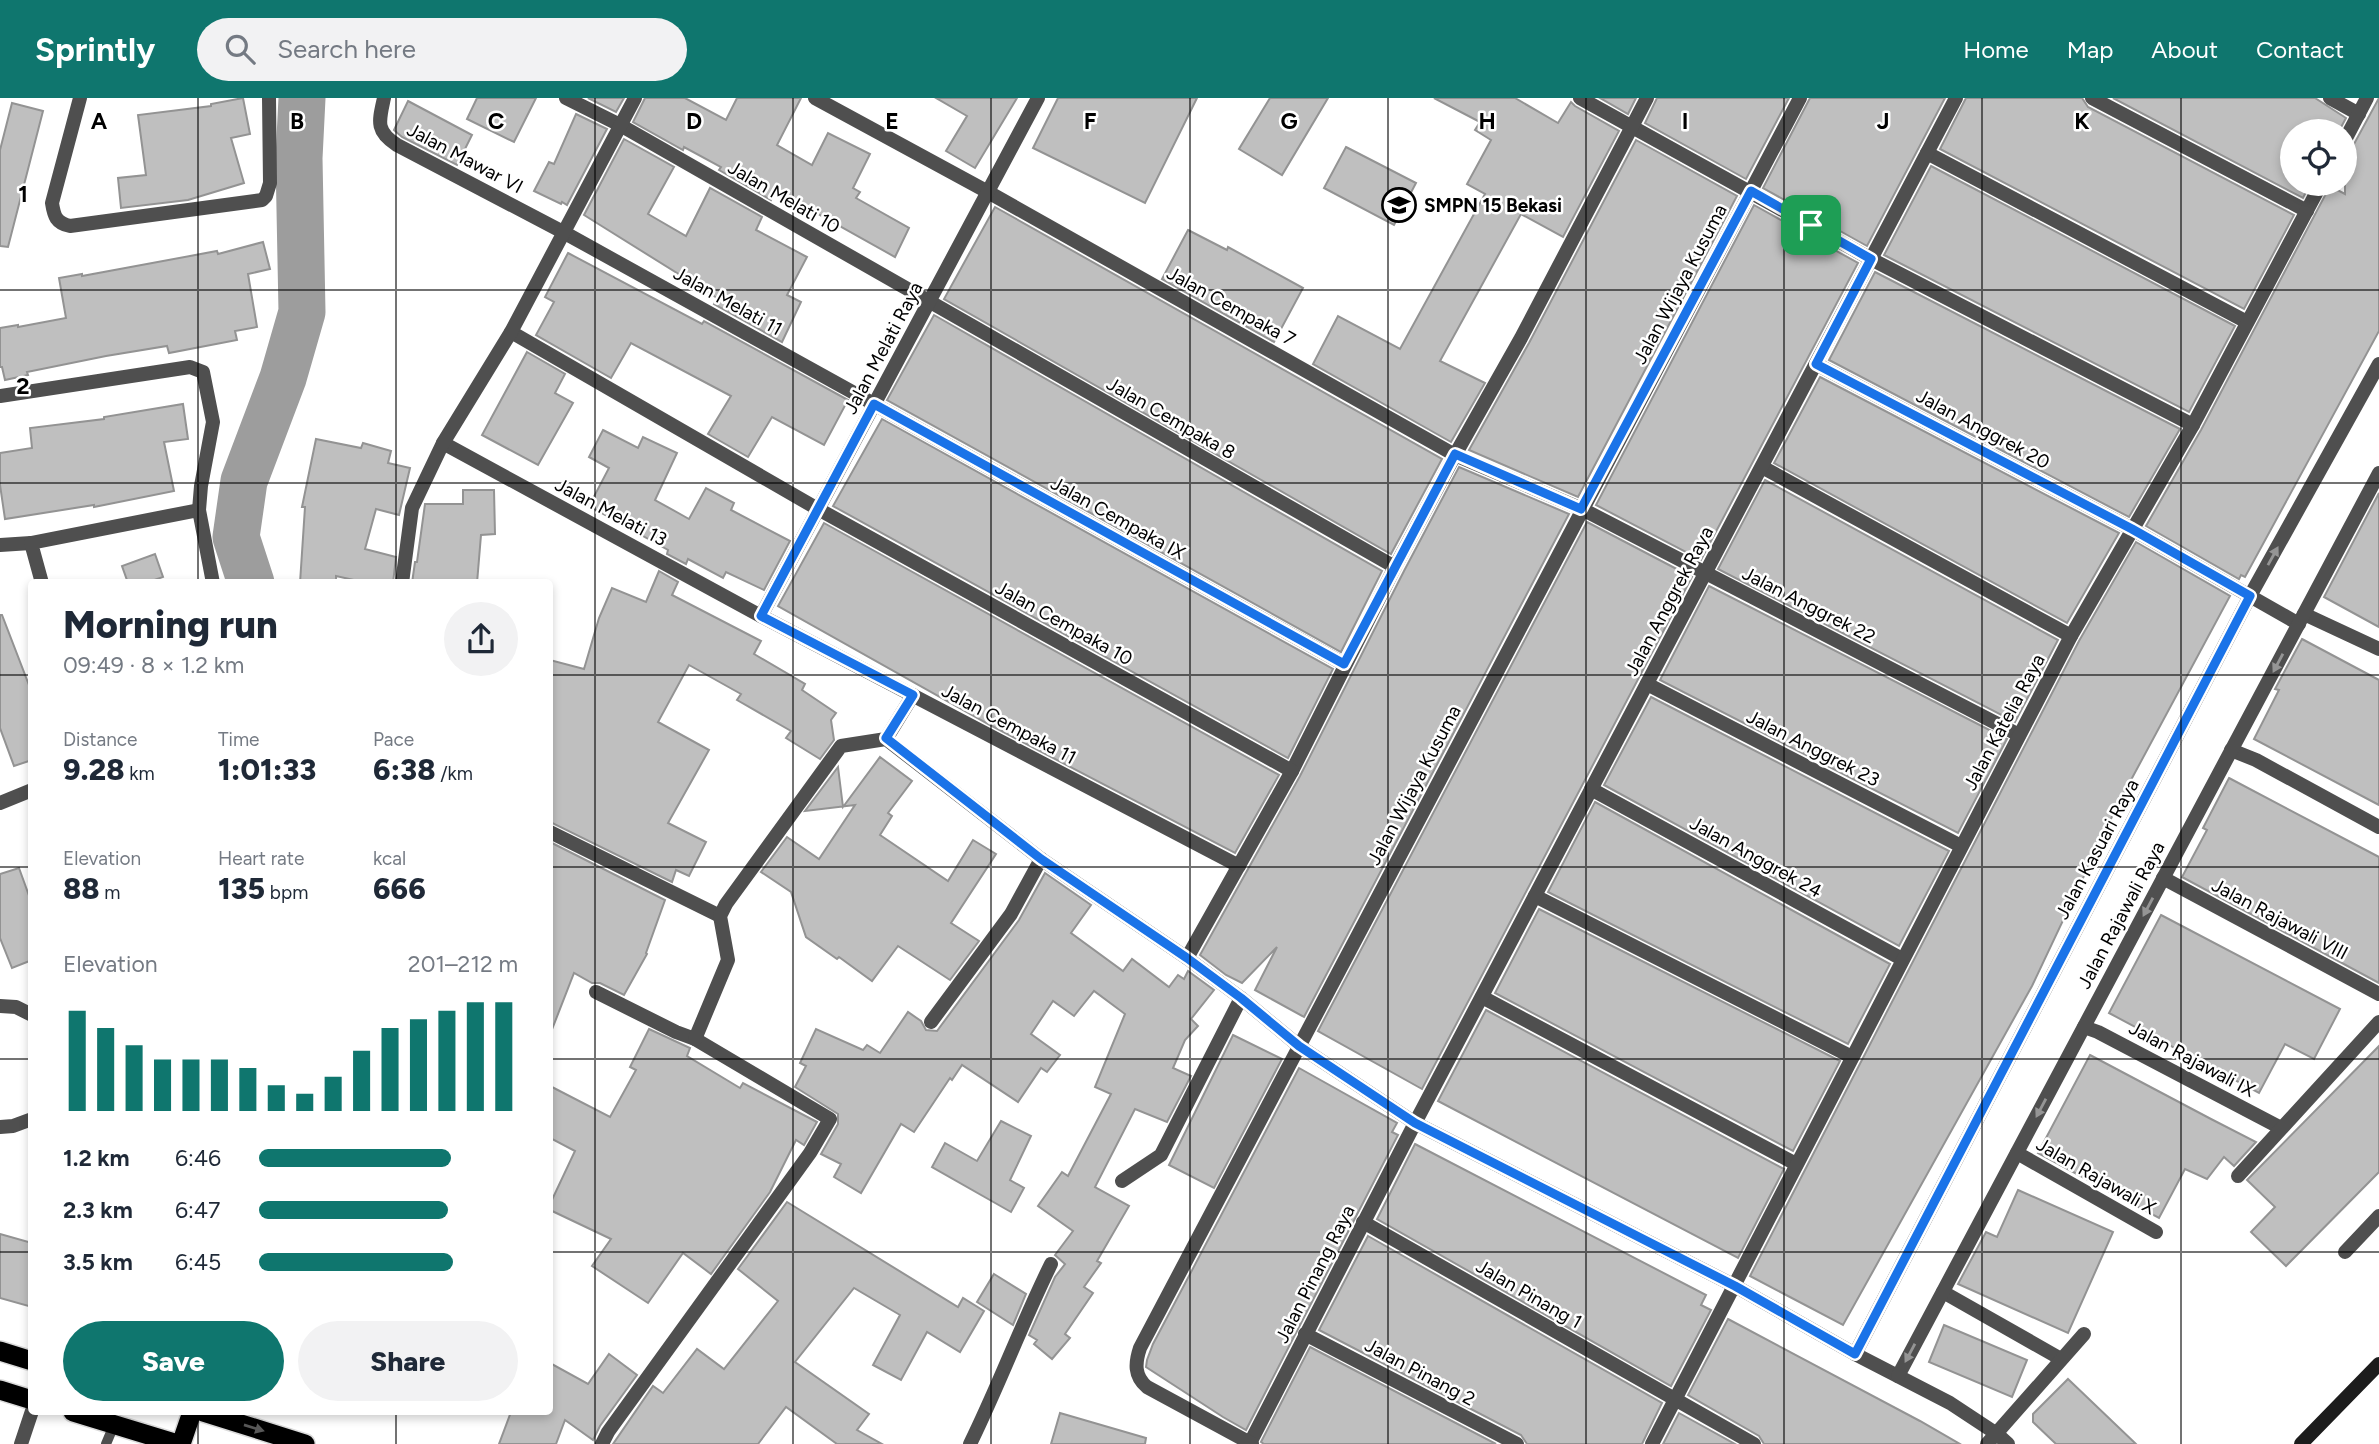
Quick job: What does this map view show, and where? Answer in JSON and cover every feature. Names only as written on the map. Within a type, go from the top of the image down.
[{"type":"highway","points":[[0,1351],[28,1360]]},
{"type":"highway","points":[[0,1390],[28,1399]]},
{"type":"highway","points":[[82,1415],[179,1444],[191,1415]]},
{"type":"highway","points":[[213,1415],[305,1444]]},
{"type":"main road","points":[[2301,1444],[2379,1364]]},
{"type":"street","points":[[80,98],[52,203],[54,215],[59,222],[70,226],[262,200],[270,183],[269,98]]},
{"type":"street","name":"Jalan Mawar VI","points":[[384,98],[380,127],[390,141],[563,232]]},
{"type":"street","name":"Jalan Melati 10","points":[[566,98],[620,125],[929,303]]},
{"type":"street","points":[[403,579],[412,508],[443,443],[511,332],[635,98]]},
{"type":"street","name":"Jalan Cempaka 7","points":[[815,98],[988,191],[1455,454],[1581,509]]},
{"type":"street","name":"Jalan Melati Raya","points":[[761,616],[1038,98]]},
{"type":"street","points":[[1580,98],[1871,259],[2193,425]]},
{"type":"street","points":[[1187,958],[1292,771],[1395,567],[1521,338],[1647,98]]},
{"type":"street","name":"Jalan Wijaya Kusuma","points":[[1251,1443],[1147,1387],[1139,1378],[1136,1360],[1581,509],[1800,98]]},
{"type":"street","name":"Jalan Anggrek Raya","points":[[1415,1123],[1956,98]]},
{"type":"street","points":[[2092,98],[2307,211]]},
{"type":"street","points":[[2330,98],[2359,114]]},
{"type":"street","points":[[2356,119],[2367,98]]},
{"type":"street","points":[[1927,153],[2247,322]]},
{"type":"street","name":"Jalan Katelia Raya","points":[[1652,1444],[2071,636],[2193,425],[2315,196]]},
{"type":"street","name":"Jalan Melati 11","points":[[563,232],[874,404]]},
{"type":"street","name":"Jalan Cempaka 8","points":[[929,303],[1395,567]]},
{"type":"street","name":"Jalan Cempaka 10","points":[[511,332],[818,509],[1292,771]]},
{"type":"street","name":"Jalan Anggrek 20","points":[[1816,364],[2132,529],[2250,596],[2379,649]]},
{"type":"street","name":"Jalan Kasuari Raya","points":[[1855,1354],[2250,596],[2379,364]]},
{"type":"street","points":[[0,396],[190,367],[203,372],[213,422],[199,510],[201,532],[212,579]]},
{"type":"street","name":"Jalan Cempaka IX","points":[[874,404],[1344,664]]},
{"type":"street","name":"Jalan Melati 13","points":[[443,443],[761,616]]},
{"type":"street","points":[[1762,467],[2071,636]]},
{"type":"street","name":"Jalan Rajawali Raya","points":[[1898,1376],[2378,476]]},
{"type":"street","name":"Jalan Anggrek 22","points":[[1581,509],[2019,735]]},
{"type":"street","points":[[0,545],[31,543],[199,510]]},
{"type":"street","points":[[31,543],[41,579]]},
{"type":"street","name":"Jalan Cempaka 11","points":[[761,616],[1239,866]]},
{"type":"street","name":"Jalan Anggrek 23","points":[[1647,684],[1961,846]]},
{"type":"street","points":[[695,1039],[728,960],[720,916],[726,904],[841,746],[886,738],[913,695]]},
{"type":"street","points":[[886,738],[1041,859],[1187,958],[1299,1046],[1415,1123],[1735,1286],[1950,1404],[1997,1441],[2084,1334]]},
{"type":"street","points":[[2231,750],[2379,827]]},
{"type":"street","name":"Jalan Anggrek 24","points":[[1591,789],[1902,959]]},
{"type":"street","points":[[0,803],[28,792]]},
{"type":"street","points":[[553,833],[720,916]]},
{"type":"street","points":[[931,1023],[1011,914],[1041,859]]},
{"type":"street","name":"Jalan Rajawali VIII","points":[[2163,878],[2379,994]]},
{"type":"street","points":[[1535,896],[1852,1057]]},
{"type":"street","points":[[596,992],[695,1039],[830,1119],[810,1153],[602,1444]]},
{"type":"street","points":[[1482,997],[1796,1164]]},
{"type":"street","points":[[1122,1181],[1161,1155],[1241,998]]},
{"type":"street","points":[[0,1006],[16,1007],[28,1013]]},
{"type":"street","points":[[2238,1176],[2379,1021]]},
{"type":"street","name":"Jalan Rajawali IX","points":[[2084,1027],[2281,1128]]},
{"type":"street","points":[[0,1127],[28,1120]]},
{"type":"street","name":"Jalan Pinang Raya","points":[[1251,1443],[1415,1123]]},
{"type":"street","name":"Jalan Rajawali X","points":[[2017,1153],[2156,1232]]},
{"type":"street","points":[[2346,1252],[2379,1216]]},
{"type":"street","name":"Jalan Pinang 1","points":[[1363,1222],[1754,1444]]},
{"type":"street","points":[[970,1444],[1051,1264]]},
{"type":"street","points":[[1943,1292],[2061,1359]]},
{"type":"street","name":"Jalan Pinang 2","points":[[1305,1334],[1517,1444]]},
{"type":"street","points":[[21,1444],[31,1415]]},
{"type":"lane","points":[[106,1444],[114,1425]]},
{"type":"building","points":[[243,98],[250,134],[231,138],[244,183],[188,200],[121,208],[118,178],[146,175],[138,115],[211,106]]},
{"type":"building","points":[[477,98],[536,98],[514,142],[467,119]]},
{"type":"building","points":[[588,98],[624,98],[616,112]]},
{"type":"building","points":[[645,98],[685,98],[726,120],[737,98],[801,98],[777,145],[812,165],[828,133],[870,154],[853,188],[860,192],[856,198],[909,228],[895,257],[775,190],[771,200],[719,170],[721,167],[684,147],[683,150],[633,122]]},
{"type":"building","points":[[936,98],[1017,98],[975,168],[946,151],[967,116]]},
{"type":"building","points":[[1058,98],[1197,98],[1145,203],[1033,148]]},
{"type":"building","points":[[1270,98],[1328,98],[1282,175],[1239,149]]},
{"type":"building","points":[[1434,98],[1515,98],[1558,123],[1571,102],[1619,131],[1563,237],[1521,214],[1440,361],[1485,383],[1451,442],[1313,364],[1338,316],[1400,349],[1485,194],[1467,184],[1491,140],[1475,130],[1480,122]]},
{"type":"building","points":[[1600,98],[1636,98],[1628,114]]},
{"type":"building","points":[[1657,98],[1789,98],[1746,179],[1645,123]]},
{"type":"building","points":[[1810,98],[1945,98],[1867,246],[1763,188]]},
{"type":"building","points":[[1966,98],[2082,98],[2088,107],[2294,215],[2244,309],[1940,149]]},
{"type":"building","points":[[2113,98],[2315,98],[2346,118],[2280,119],[2280,186]]},
{"type":"building","points":[[2379,98],[2379,331],[2245,577],[2241,575],[2239,579],[2146,526],[2201,430],[2325,196],[2357,196],[2357,138]]},
{"type":"building","points":[[408,101],[472,135],[457,165],[402,137],[394,130]]},
{"type":"building","points":[[12,103],[43,111],[8,247],[0,246],[0,150]]},
{"type":"building","points":[[576,114],[607,129],[567,205],[534,191],[549,162],[554,164]]},
{"type":"building","points":[[624,139],[674,167],[648,214],[686,236],[710,188],[762,217],[756,230],[807,257],[787,295],[801,302],[782,342],[714,304],[717,298],[584,215]]},
{"type":"building","points":[[1636,140],[1737,196],[1578,497],[1469,450]]},
{"type":"building","points":[[1346,147],[1416,183],[1394,225],[1324,188]]},
{"type":"building","points":[[1931,166],[2235,326],[2189,412],[1884,255]]},
{"type":"building","points":[[1754,205],[1858,263],[1701,560],[1596,505]]},
{"type":"building","points":[[995,207],[1442,459],[1391,554],[944,299]]},
{"type":"building","points":[[1188,230],[1227,250],[1228,247],[1303,288],[1274,342],[1162,279]]},
{"type":"building","points":[[263,242],[270,269],[248,274],[257,327],[235,331],[237,340],[169,353],[167,346],[106,356],[27,372],[28,375],[5,380],[0,367],[0,328],[66,318],[59,278],[217,251],[218,254]]},
{"type":"building","points":[[568,253],[702,324],[704,321],[848,400],[824,445],[772,417],[748,457],[708,434],[731,396],[631,343],[611,378],[536,335],[554,302],[545,297]]},
{"type":"building","points":[[1875,272],[2180,429],[2129,517],[1829,360]]},
{"type":"building","points":[[934,315],[1382,571],[1341,652],[887,400]]},
{"type":"building","points":[[527,352],[565,374],[555,393],[573,403],[538,465],[482,435]]},
{"type":"building","points":[[1820,377],[2119,533],[2067,623],[1774,463]]},
{"type":"building","points":[[183,404],[188,439],[164,442],[174,491],[94,507],[5,519],[0,485],[0,453],[32,448],[30,428],[104,419]]},
{"type":"building","points":[[882,419],[1333,669],[1288,758],[833,506]]},
{"type":"building","points":[[603,430],[638,448],[643,437],[677,453],[655,500],[689,519],[706,488],[734,503],[731,510],[790,541],[764,590],[726,572],[723,578],[688,559],[686,564],[667,554],[668,550],[589,506],[609,468],[589,457]]},
{"type":"building","points":[[316,439],[361,448],[363,443],[391,451],[388,463],[410,468],[399,515],[376,509],[365,549],[396,557],[393,579],[349,579],[336,576],[336,579],[300,579],[305,507],[302,507]]},
{"type":"building","points":[[1459,467],[1569,514],[1304,1017],[1255,990],[1277,947],[1242,983],[1226,975],[1200,955],[1300,776]]},
{"type":"building","points":[[1765,480],[2058,640],[2015,722],[1718,569]]},
{"type":"building","points":[[463,490],[494,490],[495,534],[481,535],[477,579],[413,579],[425,504],[463,504]]},
{"type":"building","points":[[2379,493],[2379,627],[2324,597]]},
{"type":"building","points":[[1587,522],[1692,577],[1422,1089],[1318,1031]]},
{"type":"building","points":[[824,523],[1279,775],[1235,853],[990,725],[778,606]]},
{"type":"building","points":[[2136,542],[2230,596],[2117,806],[2032,986],[1843,1325],[1750,1276],[2079,641]]},
{"type":"building","points":[[155,554],[163,577],[127,579],[122,566]]},
{"type":"building","points":[[659,571],[678,582],[672,595],[761,641],[754,654],[805,684],[802,690],[836,713],[831,720],[834,740],[820,759],[786,738],[791,731],[737,700],[741,694],[689,665],[658,722],[709,750],[668,823],[706,842],[689,876],[676,870],[672,882],[553,823],[553,661],[584,669],[599,618],[612,588],[646,602]]},
{"type":"building","points":[[1709,586],[2007,739],[1958,833],[1660,680]]},
{"type":"building","points":[[2,615],[28,683],[28,761],[14,766],[0,728]]},
{"type":"building","points":[[2302,639],[2379,680],[2379,805],[2254,739],[2279,690],[2275,689]]},
{"type":"building","points":[[1651,697],[1949,851],[1899,946],[1604,785]]},
{"type":"building","points":[[880,757],[912,781],[888,813],[892,816],[880,835],[948,881],[973,840],[996,854],[951,923],[979,941],[950,980],[898,946],[872,981],[806,937],[791,892],[761,872],[787,837],[819,859],[855,805],[843,806]]},
{"type":"building","points":[[838,767],[843,806],[805,811]]},
{"type":"building","points":[[2229,778],[2379,857],[2379,983],[2182,877],[2207,830],[2203,828]]},
{"type":"building","points":[[1595,802],[1890,964],[1848,1044],[1548,892]]},
{"type":"building","points":[[553,844],[665,900],[647,954],[624,995],[574,973],[553,1027]]},
{"type":"building","points":[[19,868],[28,893],[28,962],[12,968],[0,938],[0,874]]},
{"type":"building","points":[[1045,873],[1091,905],[1071,933],[1123,971],[1132,959],[1169,987],[1178,975],[1184,979],[1188,971],[1214,990],[1191,1019],[1198,1026],[1185,1040],[1173,1068],[1191,1076],[1167,1122],[1135,1109],[1095,1187],[1129,1206],[1097,1261],[1101,1263],[1084,1287],[1093,1293],[1065,1334],[1070,1338],[1052,1359],[1034,1344],[1037,1340],[1029,1335],[1055,1277],[1065,1264],[1055,1255],[1073,1231],[1038,1206],[1062,1172],[1068,1176],[1111,1094],[1095,1087],[1125,1014],[1094,991],[1074,1016],[1053,1001],[1031,1034],[1060,1055],[1047,1072],[1041,1068],[1018,1102],[962,1065],[952,1080],[950,1078],[914,1132],[901,1124],[861,1193],[834,1177],[841,1164],[821,1154],[838,1124],[838,1114],[795,1087],[806,1066],[800,1063],[816,1029],[863,1050],[867,1045],[880,1053],[908,1012],[921,1021],[926,1030],[937,1031],[1019,920]]},
{"type":"building","points":[[1539,909],[1840,1061],[1793,1151],[1495,993]]},
{"type":"building","points":[[2161,915],[2340,1009],[2314,1059],[2285,1044],[2259,1093],[2109,1013]]},
{"type":"building","points":[[1486,1010],[1784,1169],[1738,1258],[1438,1101]]},
{"type":"building","points":[[649,1029],[690,1048],[687,1056],[740,1088],[743,1083],[817,1122],[804,1145],[796,1140],[770,1192],[711,1274],[683,1253],[648,1303],[592,1266],[611,1239],[553,1211],[553,1198],[575,1151],[553,1140],[553,1088],[610,1117],[636,1070],[630,1067]]},
{"type":"building","points":[[1233,1035],[1282,1059],[1214,1188],[1169,1165]]},
{"type":"building","points":[[2379,1046],[2379,1172],[2286,1266],[2251,1232],[2275,1207],[2247,1180]]},
{"type":"building","points":[[2090,1055],[2256,1142],[2234,1166],[2224,1157],[2207,1179],[2185,1169],[2159,1218],[2038,1153]]},
{"type":"building","points":[[1299,1068],[1397,1123],[1392,1132],[1398,1135],[1246,1430],[1146,1367],[1147,1360]]},
{"type":"building","points":[[1001,1121],[1031,1136],[1010,1180],[1024,1188],[1011,1212],[932,1167],[945,1143],[977,1161]]},
{"type":"building","points":[[1415,1144],[1706,1295],[1701,1305],[1711,1310],[1671,1386],[1377,1219]]},
{"type":"building","points":[[2018,1190],[2113,1232],[2068,1333],[1958,1284],[1986,1232],[1997,1237]]},
{"type":"building","points":[[787,1202],[958,1307],[963,1298],[984,1311],[960,1352],[927,1332],[901,1380],[873,1365],[900,1315],[854,1288],[795,1362],[869,1414],[857,1430],[882,1444],[837,1444],[786,1407],[758,1444],[613,1444],[653,1386],[663,1393],[697,1349],[724,1369],[778,1301],[738,1269]]},
{"type":"building","points":[[0,1234],[28,1242],[28,1306],[0,1298]]},
{"type":"building","points":[[1368,1236],[1662,1403],[1642,1444],[1527,1444],[1521,1435],[1319,1330]]},
{"type":"building","points":[[994,1274],[1026,1294],[1013,1325],[977,1302]]},
{"type":"building","points":[[1728,1319],[1960,1444],[1764,1444],[1759,1436],[1688,1395]]},
{"type":"building","points":[[1944,1325],[2027,1360],[2012,1397],[1929,1362]]},
{"type":"building","points":[[1310,1347],[1496,1444],[1264,1444],[1261,1442]]},
{"type":"building","points":[[609,1354],[637,1375],[593,1440],[565,1420],[556,1444],[499,1444],[510,1415],[553,1415],[553,1365],[588,1384]]},
{"type":"building","points":[[2068,1379],[2136,1444],[2056,1444],[2033,1422],[2033,1414]]},
{"type":"building","points":[[1060,1413],[1146,1438],[1145,1444],[1051,1444]]},
{"type":"building","points":[[1679,1413],[1735,1444],[1663,1444]]},
{"type":"waterway","points":[[250,579],[236,537],[244,481],[283,378],[302,312],[299,158],[302,98]]},
{"type":"place","name":"SMPN 15 Bekasi","points":[[1399,205]]},
{"type":"route","points":[[1751,191],[1811,225],[1871,259],[1816,364],[2132,529],[2250,596],[1855,1354],[1735,1286],[1415,1123],[1299,1046],[1187,958],[1041,859],[886,738],[913,695],[761,616],[874,404],[1344,664],[1455,454],[1581,509],[1751,191]]}]
